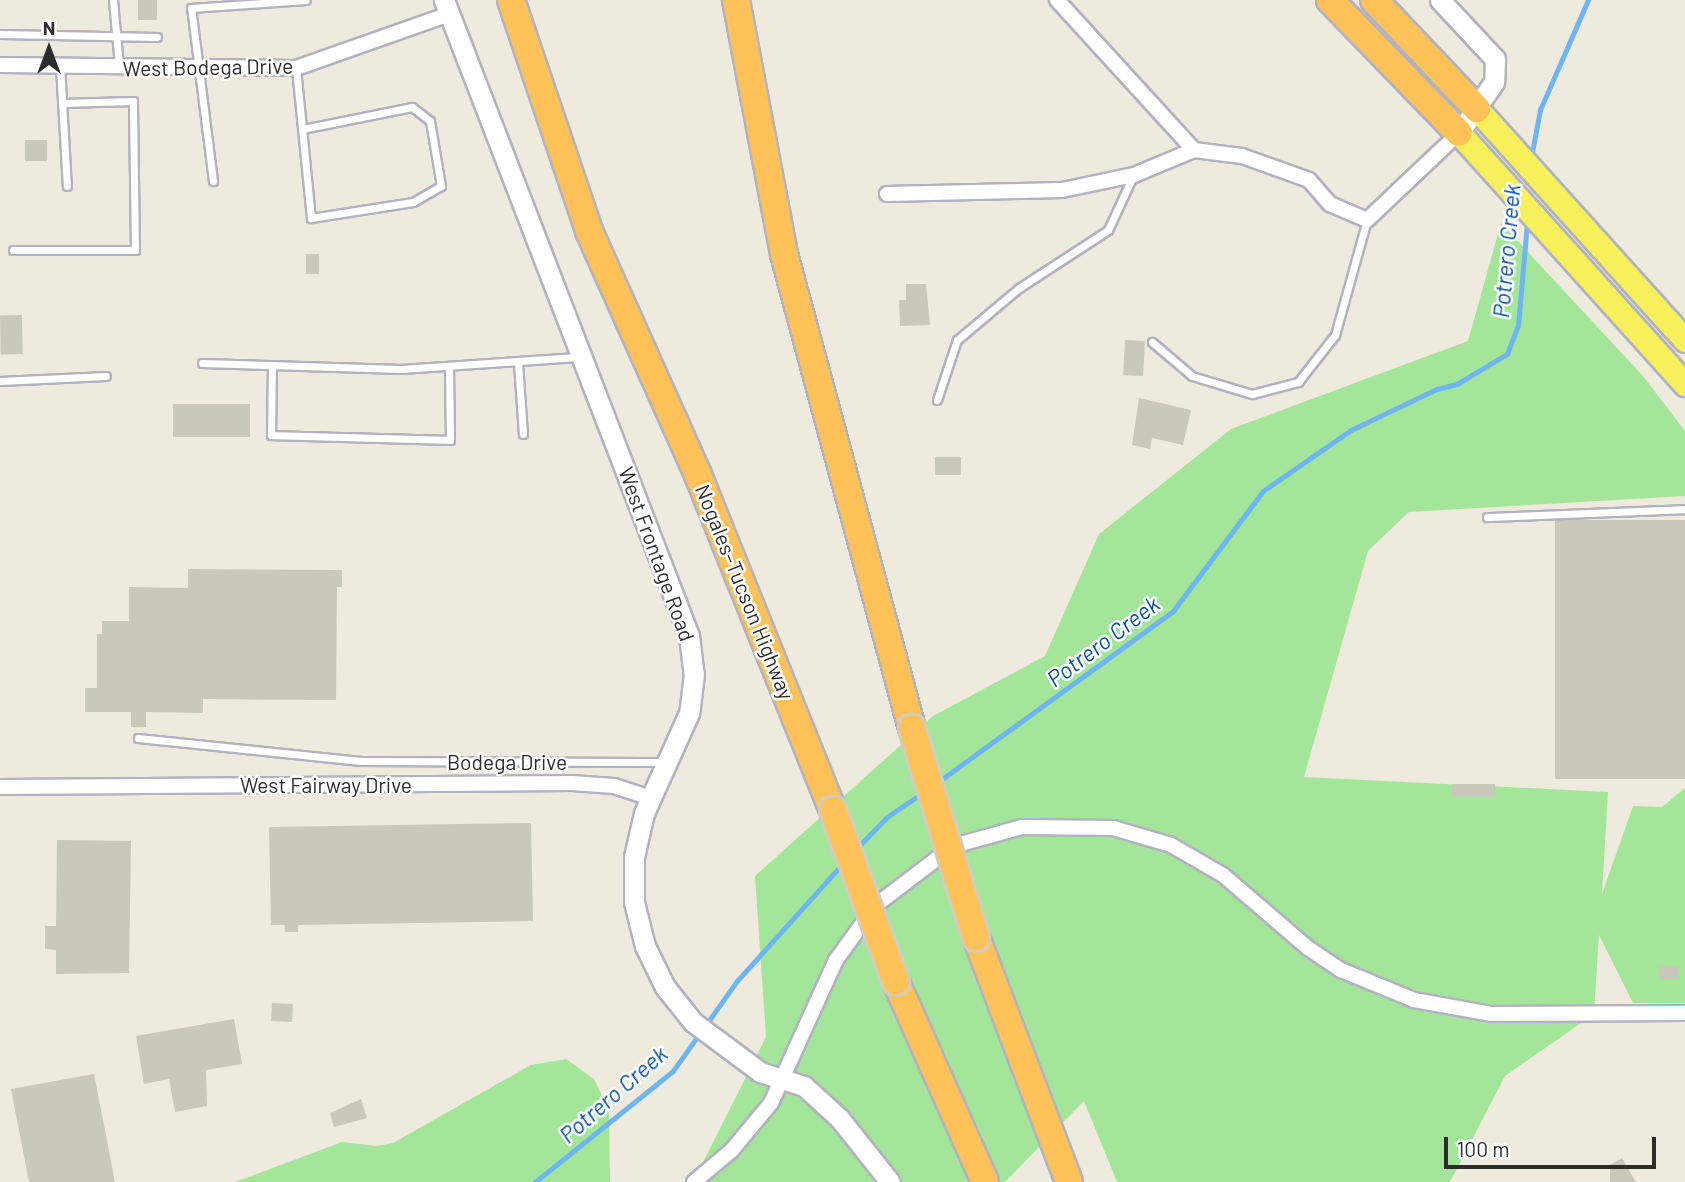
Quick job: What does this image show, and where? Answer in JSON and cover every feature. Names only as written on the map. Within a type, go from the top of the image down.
[{"type":"highway","name":"Nogales–Tucson Highway","points":[[512,0],[589,231],[698,475],[833,810],[896,982],[985,1182]]},
{"type":"highway","points":[[736,0],[784,254],[912,728],[976,937],[1069,1182]]},
{"type":"highway","points":[[1330,0],[1459,134]]},
{"type":"highway","points":[[1374,0],[1477,109]]},
{"type":"main road","points":[[1477,109],[1685,340]]},
{"type":"main road","points":[[1459,134],[1685,384]]},
{"type":"street","points":[[1057,0],[1194,150]]},
{"type":"street","points":[[887,194],[1062,190],[1134,175],[1194,150],[1242,156],[1310,180],[1330,204],[1367,220],[1459,134],[1494,82],[1495,59],[1440,0]]},
{"type":"street","name":"West Bodega Drive","points":[[0,65],[296,68],[446,7]]},
{"type":"street","name":"West Frontage Road","points":[[446,7],[689,636],[693,694],[683,731],[650,798],[634,857],[634,902],[653,967],[682,1010],[734,1056],[784,1081],[804,1086],[840,1119],[890,1182]]},
{"type":"street","name":"West Fairway Drive","points":[[0,788],[572,783],[614,786],[650,798]]},
{"type":"street","points":[[694,1182],[753,1128],[784,1081],[848,941],[876,905],[915,872],[964,843],[1013,829],[1053,824],[1113,828],[1198,859],[1308,948],[1341,970],[1414,1000],[1491,1014],[1685,1013]]},
{"type":"lane","points":[[113,0],[119,68]]},
{"type":"lane","points":[[213,181],[191,4],[306,0]]},
{"type":"lane","points":[[0,34],[157,37]]},
{"type":"lane","points":[[60,66],[67,186]]},
{"type":"lane","points":[[296,68],[311,218],[413,202],[441,186],[430,121],[412,107],[303,128]]},
{"type":"lane","points":[[13,250],[135,250],[133,101],[62,103]]},
{"type":"lane","points":[[937,400],[957,340],[1019,288],[1108,230],[1134,175]]},
{"type":"lane","points":[[1152,342],[1192,376],[1252,394],[1298,383],[1335,335],[1367,220]]},
{"type":"lane","points":[[202,363],[449,367],[582,356]]},
{"type":"lane","points":[[518,363],[523,434]]},
{"type":"lane","points":[[272,365],[271,436],[450,440],[449,367]]},
{"type":"lane","points":[[0,381],[106,376]]},
{"type":"lane","points":[[1487,517],[1685,509]]},
{"type":"lane","name":"Bodega Drive","points":[[138,737],[361,761],[668,762]]},
{"type":"green space","points":[[1501,223],[1643,376],[1685,431],[1685,496],[1409,512],[1368,551],[1304,777],[1608,792],[1602,894],[1633,806],[1662,807],[1685,788],[1685,1003],[1633,1003],[1599,935],[1594,1014],[1505,1076],[1450,1182],[1117,1182],[1084,1101],[1005,1182],[693,1182],[766,1037],[755,876],[933,716],[1045,656],[1099,534],[1231,429],[1468,341]]},
{"type":"green space","points":[[566,1059],[594,1079],[609,1111],[610,1182],[235,1182],[342,1142],[376,1146],[393,1143],[531,1065]]},
{"type":"building","points":[[138,0],[157,0],[157,20],[138,20]]},
{"type":"building","points":[[25,140],[47,140],[47,161],[25,161]]},
{"type":"building","points":[[306,254],[319,254],[319,274],[306,274]]},
{"type":"building","points":[[906,284],[926,284],[930,325],[900,326],[899,300],[906,300]]},
{"type":"building","points":[[0,315],[22,315],[23,354],[1,354]]},
{"type":"building","points":[[1125,340],[1145,341],[1143,376],[1123,375]]},
{"type":"building","points":[[1139,398],[1191,410],[1183,445],[1152,438],[1150,449],[1132,445]]},
{"type":"building","points":[[173,404],[250,404],[250,437],[173,437]]},
{"type":"building","points":[[935,457],[961,457],[961,475],[935,475]]},
{"type":"building","points":[[1555,520],[1685,520],[1685,779],[1555,779]]},
{"type":"building","points":[[188,569],[342,570],[342,587],[337,587],[336,700],[203,699],[203,713],[146,712],[146,727],[131,727],[131,712],[85,712],[85,688],[97,688],[97,634],[102,634],[102,621],[129,621],[129,587],[188,588]]},
{"type":"building","points":[[1452,784],[1495,784],[1495,797],[1452,797]]},
{"type":"building","points":[[531,823],[533,921],[298,925],[298,932],[285,932],[285,925],[271,925],[269,827]]},
{"type":"building","points":[[57,840],[131,841],[129,973],[56,974],[56,950],[45,949],[45,926],[56,926]]},
{"type":"building","points":[[1659,966],[1679,966],[1679,979],[1659,979]]},
{"type":"building","points":[[272,1003],[293,1004],[292,1022],[271,1021]]},
{"type":"building","points":[[234,1019],[242,1064],[206,1070],[207,1106],[175,1112],[169,1079],[144,1084],[136,1036]]},
{"type":"building","points":[[94,1074],[115,1182],[29,1182],[11,1089]]},
{"type":"building","points":[[361,1099],[367,1118],[334,1127],[330,1113]]},
{"type":"building","points":[[1622,1158],[1636,1182],[1610,1182],[1610,1165]]},
{"type":"waterway","name":"Potrero Creek","points":[[1531,158],[1540,110],[1588,0]]},
{"type":"waterway","name":"Potrero Creek","points":[[938,782],[1173,611],[1263,491],[1351,430],[1437,389],[1457,384],[1507,354],[1518,326],[1527,223]]},
{"type":"waterway","name":"Potrero Creek","points":[[857,848],[887,817],[922,793]]},
{"type":"waterway","name":"Potrero Creek","points":[[705,1026],[737,981],[844,862]]},
{"type":"waterway","name":"Potrero Creek","points":[[535,1182],[673,1071],[700,1033]]}]
